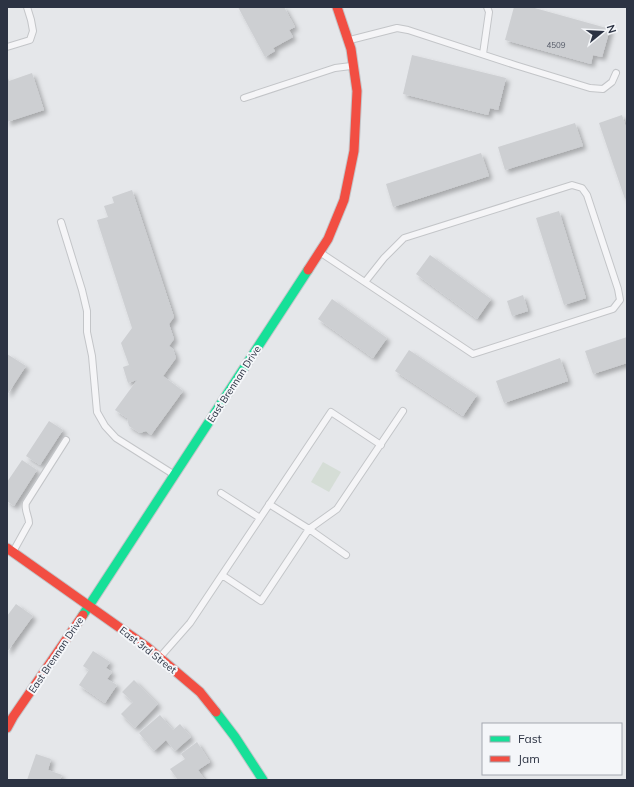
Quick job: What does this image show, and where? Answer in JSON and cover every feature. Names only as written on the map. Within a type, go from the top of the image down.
[{"type":"street","name":"East Brennan Drive","points":[[7,728],[89,606],[328,240],[344,200],[354,152],[357,91],[351,49],[337,7]]},
{"type":"street","name":"East 3rd Street","points":[[10,550],[160,658],[200,692],[235,737],[264,780]]},
{"type":"lane","points":[[7,47],[30,40],[33,31],[27,7]]},
{"type":"lane","points":[[483,54],[489,12],[487,7]]},
{"type":"lane","points":[[348,41],[397,28],[408,30],[590,88],[603,89],[612,82],[616,73]]},
{"type":"lane","points":[[244,98],[335,68],[354,66]]},
{"type":"lane","points":[[319,252],[364,282],[473,354],[613,309],[620,300],[618,289],[588,195],[582,188],[572,185],[404,238],[384,258],[364,282]]},
{"type":"lane","points":[[61,222],[87,311],[87,332],[92,356],[97,412],[105,426],[116,438],[175,475]]},
{"type":"lane","points":[[222,575],[261,601],[309,529],[337,509],[403,411]]},
{"type":"lane","points":[[160,658],[190,623],[331,412],[381,445]]},
{"type":"lane","points":[[10,550],[29,523],[25,507],[26,503],[66,440]]},
{"type":"lane","points":[[221,493],[260,518]]},
{"type":"lane","points":[[269,504],[309,529],[346,555]]},
{"type":"shaded area","points":[[323,462],[341,472],[329,492],[311,482]]},
{"type":"building","points":[[238,7],[284,7],[295,27],[289,30],[293,37],[273,48],[275,51],[265,57]]},
{"type":"building","points":[[514,7],[531,7],[610,29],[602,57],[593,55],[591,64],[505,40]]},
{"type":"building","points":[[412,55],[506,78],[498,110],[490,108],[488,115],[403,94]]},
{"type":"building","points":[[32,73],[44,110],[7,122],[7,75],[9,81]]},
{"type":"building","points":[[622,115],[627,131],[627,198],[625,199],[599,123]]},
{"type":"building","points":[[575,123],[583,146],[505,170],[498,147]]},
{"type":"building","points":[[481,153],[489,176],[393,207],[386,184]]},
{"type":"building","points":[[132,190],[174,317],[169,324],[174,339],[169,346],[173,349],[176,358],[163,376],[183,391],[151,435],[146,431],[140,433],[129,426],[127,418],[115,410],[137,380],[128,383],[123,367],[129,365],[121,343],[132,328],[97,220],[108,217],[104,206],[114,203],[112,197]]},
{"type":"building","points":[[559,211],[586,298],[564,305],[536,218]]},
{"type":"building","points":[[430,255],[491,299],[477,319],[416,274]]},
{"type":"building","points":[[523,295],[528,311],[512,316],[507,301]]},
{"type":"building","points":[[332,299],[387,338],[373,358],[318,319]]},
{"type":"building","points":[[627,337],[627,363],[593,374],[585,351]]},
{"type":"building","points":[[409,350],[477,395],[463,416],[395,371]]},
{"type":"building","points":[[7,354],[26,366],[7,395]]},
{"type":"building","points":[[560,358],[568,381],[504,403],[496,381]]},
{"type":"building","points":[[49,421],[63,430],[40,465],[26,456]]},
{"type":"building","points":[[22,460],[37,470],[14,506],[7,501],[7,482]]},
{"type":"building","points":[[16,604],[33,616],[7,652],[7,616]]},
{"type":"building","points":[[93,651],[110,662],[106,668],[112,672],[107,679],[117,685],[105,703],[79,685],[89,670],[83,666]]},
{"type":"building","points":[[134,680],[158,704],[135,728],[121,714],[133,702],[122,692]]},
{"type":"building","points":[[160,715],[173,730],[180,724],[191,737],[175,751],[166,740],[154,751],[139,733]]},
{"type":"building","points":[[197,742],[210,762],[198,770],[205,780],[178,780],[170,769],[185,759],[181,754]]},
{"type":"building","points":[[36,754],[51,759],[48,770],[62,775],[60,780],[27,780]]},
{"type":"traffic: fast","points":[[83,615],[308,270]]},
{"type":"traffic: fast","points":[[216,712],[235,737],[263,780]]},
{"type":"traffic: jam","points":[[308,270],[328,239],[344,200],[354,151],[357,91],[351,49],[337,7]]},
{"type":"traffic: jam","points":[[7,548],[147,647],[200,692],[216,712]]},
{"type":"traffic: jam","points":[[7,728],[83,615]]}]
